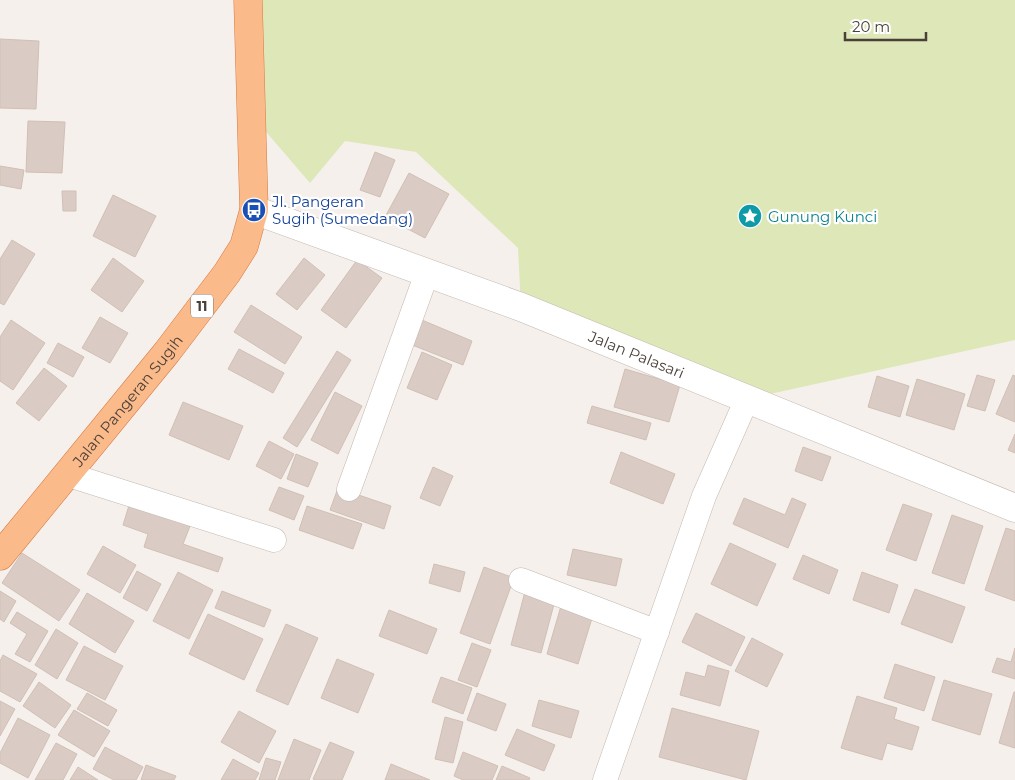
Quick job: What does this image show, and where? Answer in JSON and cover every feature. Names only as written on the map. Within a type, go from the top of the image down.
[{"type":"highway","name":"Jalan Pangeran Sugih","points":[[0,556],[168,352],[227,273],[244,246],[254,210],[248,0]]},
{"type":"street","name":"Jalan Palasari","points":[[254,210],[521,307],[1015,508]]},
{"type":"street","points":[[349,489],[427,273]]},
{"type":"street","points":[[605,780],[704,496],[747,399]]},
{"type":"street","points":[[66,474],[274,540]]},
{"type":"street","points":[[521,580],[657,632]]},
{"type":"green space","name":"Gunung Kunci","points":[[240,0],[1015,0],[1015,340],[747,399],[521,307],[518,248],[416,152],[345,141],[310,183],[244,106]]},
{"type":"building","points":[[0,39],[39,41],[36,109],[0,108]]},
{"type":"building","points":[[28,121],[65,122],[62,173],[26,172]]},
{"type":"building","points":[[375,152],[395,160],[380,197],[360,190]]},
{"type":"building","points":[[0,166],[24,170],[21,189],[0,185]]},
{"type":"building","points":[[409,173],[449,194],[425,238],[385,217]]},
{"type":"building","points":[[62,191],[76,191],[76,211],[63,211]]},
{"type":"building","points":[[113,195],[156,216],[135,257],[93,236]]},
{"type":"building","points":[[12,240],[35,254],[4,305],[0,303],[0,259]]},
{"type":"building","points":[[113,258],[144,281],[122,312],[91,290]]},
{"type":"building","points":[[304,258],[325,275],[297,310],[276,294]]},
{"type":"building","points":[[357,260],[382,278],[346,328],[321,310]]},
{"type":"building","points":[[251,305],[302,337],[285,364],[234,332]]},
{"type":"building","points":[[100,317],[128,333],[110,363],[82,348]]},
{"type":"building","points":[[417,318],[472,341],[463,365],[407,343]]},
{"type":"building","points":[[11,320],[45,343],[13,390],[0,381],[0,337]]},
{"type":"building","points":[[58,343],[84,357],[73,377],[47,363]]},
{"type":"building","points":[[239,349],[284,373],[273,393],[228,369]]},
{"type":"building","points":[[337,351],[351,360],[297,447],[283,438]]},
{"type":"building","points":[[422,352],[452,365],[437,400],[407,388]]},
{"type":"building","points":[[44,368],[67,386],[39,421],[16,403]]},
{"type":"building","points":[[625,369],[680,385],[669,422],[614,407]]},
{"type":"building","points":[[977,375],[995,380],[985,411],[967,406]]},
{"type":"building","points":[[1013,375],[1015,376],[1015,422],[996,414]]},
{"type":"building","points":[[877,376],[909,386],[900,417],[868,407]]},
{"type":"building","points":[[917,379],[965,394],[954,430],[906,415]]},
{"type":"building","points":[[335,392],[362,406],[338,454],[311,440]]},
{"type":"building","points":[[183,402],[243,426],[229,460],[169,435]]},
{"type":"building","points":[[592,406],[651,423],[646,440],[587,423]]},
{"type":"building","points":[[1015,434],[1015,453],[1008,450]]},
{"type":"building","points":[[269,441],[294,454],[281,479],[256,466]]},
{"type":"building","points":[[803,447],[831,457],[822,481],[795,471]]},
{"type":"building","points":[[621,452],[675,474],[663,504],[610,483]]},
{"type":"building","points":[[296,454],[318,463],[308,487],[287,479]]},
{"type":"building","points":[[433,467],[453,476],[440,506],[420,498]]},
{"type":"building","points":[[279,487],[304,496],[294,520],[269,510]]},
{"type":"building","points":[[338,488],[391,506],[384,529],[330,510]]},
{"type":"building","points":[[744,498],[785,515],[792,498],[806,504],[788,548],[733,524]]},
{"type":"building","points":[[131,499],[192,521],[183,544],[223,558],[218,572],[144,547],[148,534],[123,525]]},
{"type":"building","points":[[903,504],[932,514],[916,561],[886,550]]},
{"type":"building","points":[[307,506],[362,524],[353,549],[299,530]]},
{"type":"building","points":[[952,515],[983,526],[964,584],[932,573]]},
{"type":"building","points":[[1006,528],[1015,531],[1015,601],[985,590]]},
{"type":"building","points":[[730,543],[776,564],[757,606],[711,584]]},
{"type":"building","points":[[103,546],[136,565],[120,593],[87,574]]},
{"type":"building","points":[[573,549],[622,559],[616,586],[567,575]]},
{"type":"building","points":[[22,553],[80,590],[59,621],[2,583]]},
{"type":"building","points":[[803,555],[838,570],[829,594],[793,579]]},
{"type":"building","points":[[434,564],[465,572],[460,592],[429,583]]},
{"type":"building","points":[[484,567],[514,578],[490,644],[460,633]]},
{"type":"building","points":[[137,571],[161,584],[147,611],[123,598]]},
{"type":"building","points":[[178,572],[213,590],[189,639],[153,621]]},
{"type":"building","points":[[862,572],[898,585],[889,613],[853,600]]},
{"type":"building","points":[[527,584],[557,593],[541,653],[511,645]]},
{"type":"building","points":[[915,589],[965,607],[952,643],[901,624]]},
{"type":"building","points":[[0,591],[16,601],[4,622],[0,619]]},
{"type":"building","points":[[222,591],[271,610],[264,627],[215,608]]},
{"type":"building","points":[[87,593],[134,621],[115,653],[69,624]]},
{"type":"building","points":[[561,606],[593,615],[578,664],[547,654]]},
{"type":"building","points":[[389,610],[437,629],[427,654],[379,636]]},
{"type":"building","points":[[17,612],[48,631],[30,662],[15,654],[27,634],[10,623]]},
{"type":"building","points":[[696,613],[745,637],[731,666],[682,642]]},
{"type":"building","points":[[208,614],[263,639],[244,680],[189,654]]},
{"type":"building","points":[[286,624],[318,638],[288,705],[256,691]]},
{"type":"building","points":[[56,629],[78,643],[57,679],[35,665]]},
{"type":"building","points":[[752,638],[783,654],[767,687],[735,671]]},
{"type":"building","points":[[472,643],[491,650],[477,687],[458,680]]},
{"type":"building","points":[[84,646],[123,666],[105,700],[66,680]]},
{"type":"building","points":[[1015,648],[1015,679],[992,672],[997,658],[1011,662]]},
{"type":"building","points":[[3,655],[37,674],[20,702],[0,691],[0,661]]},
{"type":"building","points":[[337,659],[374,674],[358,713],[321,698]]},
{"type":"building","points":[[895,664],[935,677],[924,711],[884,698]]},
{"type":"building","points":[[708,665],[729,671],[720,706],[680,695],[686,672],[705,677]]},
{"type":"building","points":[[441,677],[472,688],[463,714],[432,702]]},
{"type":"building","points":[[944,680],[992,694],[980,735],[932,720]]},
{"type":"building","points":[[39,682],[71,705],[55,728],[23,706]]},
{"type":"building","points":[[1015,692],[1015,748],[999,743]]},
{"type":"building","points":[[87,693],[117,710],[108,726],[77,709]]},
{"type":"building","points":[[477,693],[506,704],[496,731],[467,720]]},
{"type":"building","points":[[857,696],[897,708],[894,719],[919,727],[912,750],[887,743],[882,760],[841,748]]},
{"type":"building","points":[[539,700],[579,711],[571,738],[532,726]]},
{"type":"building","points":[[0,701],[15,709],[0,736]]},
{"type":"building","points":[[672,708],[759,731],[746,780],[659,757]]},
{"type":"building","points":[[74,710],[110,731],[94,757],[58,735]]},
{"type":"building","points":[[239,711],[276,731],[259,763],[221,742]]},
{"type":"building","points":[[445,717],[463,722],[453,763],[435,759]]},
{"type":"building","points":[[18,718],[50,735],[28,778],[0,763],[0,753]]},
{"type":"building","points":[[517,729],[555,745],[544,771],[505,755]]},
{"type":"building","points":[[294,739],[321,750],[309,780],[278,780]]},
{"type":"building","points":[[330,742],[354,752],[342,780],[313,779]]},
{"type":"building","points":[[56,743],[77,754],[63,780],[35,780]]},
{"type":"building","points":[[105,747],[143,767],[136,780],[114,780],[93,769]]},
{"type":"building","points":[[463,752],[498,766],[492,780],[463,780],[454,776]]},
{"type":"building","points":[[266,758],[281,762],[275,780],[259,780]]},
{"type":"building","points":[[233,759],[259,773],[255,780],[221,780]]},
{"type":"building","points":[[391,764],[430,780],[385,780]]},
{"type":"building","points":[[146,765],[176,776],[174,780],[141,780]]},
{"type":"building","points":[[502,766],[530,778],[529,780],[496,780]]},
{"type":"building","points":[[78,767],[98,780],[70,780]]},
{"type":"place","name":"Jl. Pangeran Sugih (Sumedang)","points":[[254,210]]},
{"type":"place","name":"Gunung Kunci","points":[[750,216]]}]
